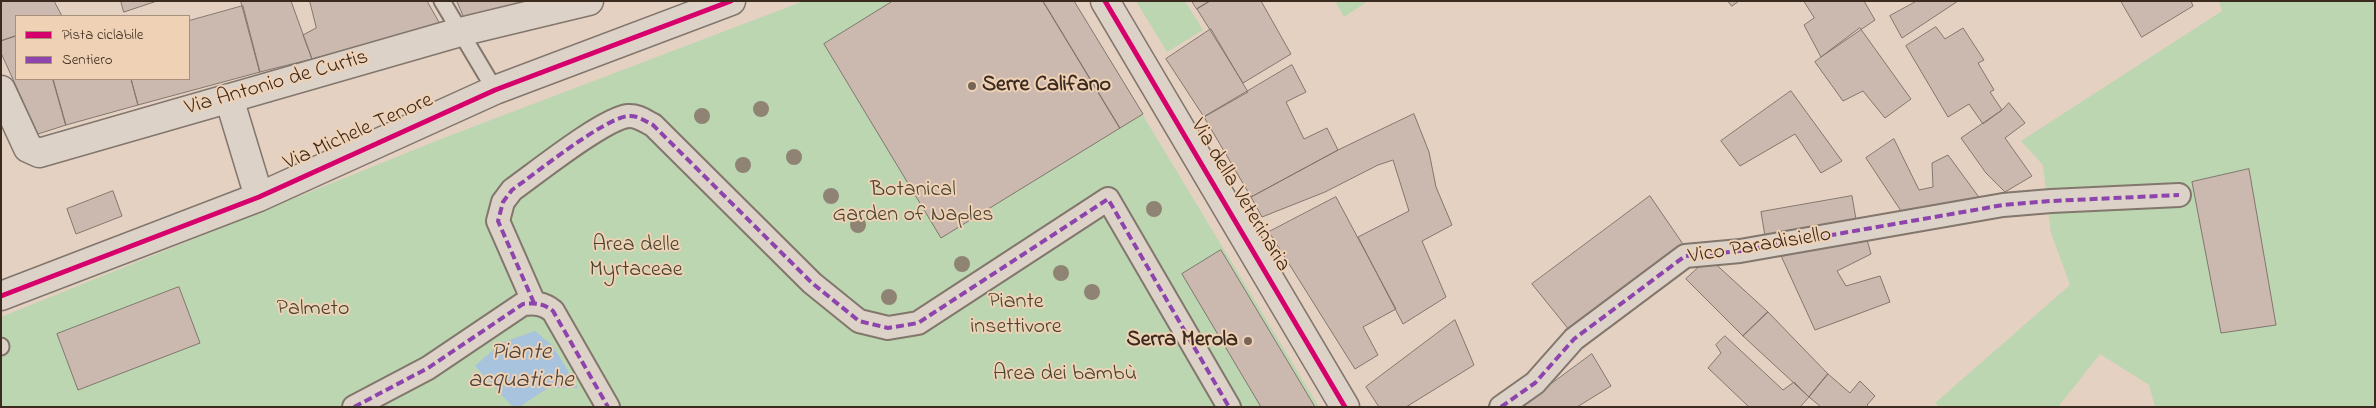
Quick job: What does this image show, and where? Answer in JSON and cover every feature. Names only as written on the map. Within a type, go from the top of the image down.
[{"type":"street","name":"Via Antonio de Curtis","points":[[1,90],[28,148],[39,153],[460,32],[589,1]]},
{"type":"street","name":"Via della Veterinaria","points":[[1105,1],[1345,407]]},
{"type":"street","name":"Via Michele Tenore","points":[[1,296],[259,197],[495,90],[713,4]]},
{"type":"street","points":[[229,98],[259,197]]},
{"type":"street","points":[[534,304],[498,222],[503,202],[512,190],[607,123],[628,116],[642,119],[653,126],[812,283],[859,322],[888,328],[918,323],[1108,199],[1229,407]]},
{"type":"street","name":"Vico Paradisiello","points":[[1501,407],[1535,383],[1574,339],[1685,256],[1740,251],[2010,205],[2051,201],[2179,195]]},
{"type":"street","points":[[354,407],[428,368],[523,304],[545,304],[553,311],[608,407]]},
{"type":"lane","points":[[442,1],[495,90]]},
{"type":"green space","name":"Botanical Garden of Naples","points":[[804,1],[1074,1],[1319,407],[1,407],[1,317],[441,139]]},
{"type":"green space","points":[[1136,1],[1185,1],[1203,30],[1167,52]]},
{"type":"green space","points":[[1335,1],[1368,1],[1344,17]]},
{"type":"green space","points":[[2219,1],[2375,1],[2375,407],[2155,407],[2149,385],[2100,354],[2058,407],[1939,407],[1935,403],[2070,285],[2051,233],[2043,165],[2021,141],[2222,11]]},
{"type":"water","name":"Piante acquatiche","points":[[535,331],[553,346],[578,388],[548,388],[519,407],[513,407],[475,366],[501,343]]},
{"type":"building","points":[[1,1],[54,1],[61,15],[15,15],[15,36],[1,41]]},
{"type":"building","points":[[121,1],[157,1],[124,12]]},
{"type":"building","points":[[241,1],[291,1],[312,59],[260,72]]},
{"type":"building","points":[[310,1],[427,1],[440,24],[312,59],[303,35],[316,28]]},
{"type":"building","points":[[457,1],[536,1],[465,19]]},
{"type":"building","name":"Serre Califano","points":[[893,1],[1043,1],[1120,128],[941,238],[824,44]]},
{"type":"building","points":[[1043,1],[1074,1],[1143,114],[1120,128]]},
{"type":"building","points":[[1192,1],[1210,1],[1197,9]]},
{"type":"building","points":[[1210,1],[1261,1],[1291,54],[1243,83],[1197,9]]},
{"type":"building","points":[[1728,1],[1739,1],[1732,6]]},
{"type":"building","points":[[1804,1],[1864,1],[1875,20],[1821,57],[1804,25],[1814,18]]},
{"type":"building","points":[[1917,1],[1958,1],[1902,38],[1890,16]]},
{"type":"building","points":[[2121,1],[2191,1],[2193,6],[2142,37]]},
{"type":"building","points":[[243,6],[260,72],[138,105],[131,80],[190,80],[190,21]]},
{"type":"building","points":[[1936,27],[1945,39],[1963,28],[1984,60],[1978,63],[1994,90],[1990,92],[2002,110],[1983,124],[1969,104],[1948,117],[1906,46]]},
{"type":"building","points":[[1860,28],[1911,99],[1885,118],[1863,91],[1843,101],[1815,62]]},
{"type":"building","points":[[1211,29],[1248,92],[1204,117],[1166,59]]},
{"type":"building","points":[[15,36],[15,80],[53,80],[66,125],[38,134],[1,53],[1,41]]},
{"type":"building","points":[[1292,65],[1306,92],[1286,102],[1304,139],[1327,128],[1338,150],[1251,197],[1204,117]]},
{"type":"building","points":[[53,80],[131,80],[138,105],[66,125]]},
{"type":"building","points":[[1791,91],[1842,161],[1821,173],[1795,134],[1740,166],[1721,141]]},
{"type":"building","points":[[2009,103],[2025,123],[2005,138],[2032,176],[2005,192],[1986,173],[1961,138],[2002,110]]},
{"type":"building","points":[[1414,114],[1429,152],[1436,187],[1452,225],[1422,241],[1446,297],[1403,324],[1358,237],[1409,211],[1393,160],[1378,165],[1325,192],[1262,217],[1251,197],[1338,150]]},
{"type":"building","points":[[1894,139],[1919,190],[1933,187],[1932,163],[1948,155],[1981,200],[1905,217],[1866,158]]},
{"type":"building","points":[[2249,169],[2276,325],[2221,333],[2192,182]]},
{"type":"building","points":[[113,191],[122,216],[76,234],[67,209]]},
{"type":"building","points":[[1650,196],[1685,247],[1570,331],[1532,284]]},
{"type":"building","points":[[1852,196],[1857,225],[1766,242],[1761,212]]},
{"type":"building","points":[[1336,197],[1396,309],[1363,327],[1378,355],[1355,369],[1269,232]]},
{"type":"building","points":[[1866,236],[1871,254],[1837,271],[1846,286],[1880,276],[1890,302],[1815,330],[1777,247]]},
{"type":"building","name":"Serra Merola","points":[[1221,250],[1315,407],[1261,407],[1182,274]]},
{"type":"building","points":[[1709,258],[1768,312],[1743,336],[1686,279]]},
{"type":"building","points":[[179,287],[200,343],[78,390],[57,334]]},
{"type":"building","points":[[1768,312],[1828,374],[1809,397],[1743,336]]},
{"type":"building","points":[[1455,320],[1474,365],[1406,407],[1379,407],[1366,387]]},
{"type":"building","points":[[1725,336],[1783,390],[1794,382],[1809,397],[1800,407],[1749,407],[1708,368],[1721,353],[1716,345]]},
{"type":"building","points":[[1592,354],[1611,386],[1577,407],[1520,407]]},
{"type":"building","points":[[1828,374],[1850,393],[1860,381],[1875,396],[1867,405],[1869,407],[1821,407],[1809,397]]},
{"type":"marked path","points":[[534,303],[498,221],[503,202],[512,190],[587,136],[617,119],[635,116],[653,125],[812,283],[859,321],[888,328],[918,323],[1108,199],[1229,407]]},
{"type":"marked path","points":[[1501,407],[1535,383],[1574,339],[1685,256],[1740,251],[2003,205],[2179,195]]},
{"type":"marked path","points":[[354,407],[428,368],[523,304],[539,304],[553,311],[608,407]]},
{"type":"cycle path","points":[[1,296],[259,197],[495,90],[731,1]]},
{"type":"cycle path","points":[[1105,1],[1345,407]]},
{"type":"place","name":"Serre Califano","points":[[972,86]]},
{"type":"place","name":"Serra Merola","points":[[1248,341]]},
{"type":"park label","name":"Area delle Myrtaceae","points":[[636,258]]},
{"type":"park label","name":"Palmeto","points":[[313,310]]},
{"type":"park label","name":"Piante insettivore","points":[[1016,316]]},
{"type":"park label","name":"Area dei bambù","points":[[1065,375]]}]
